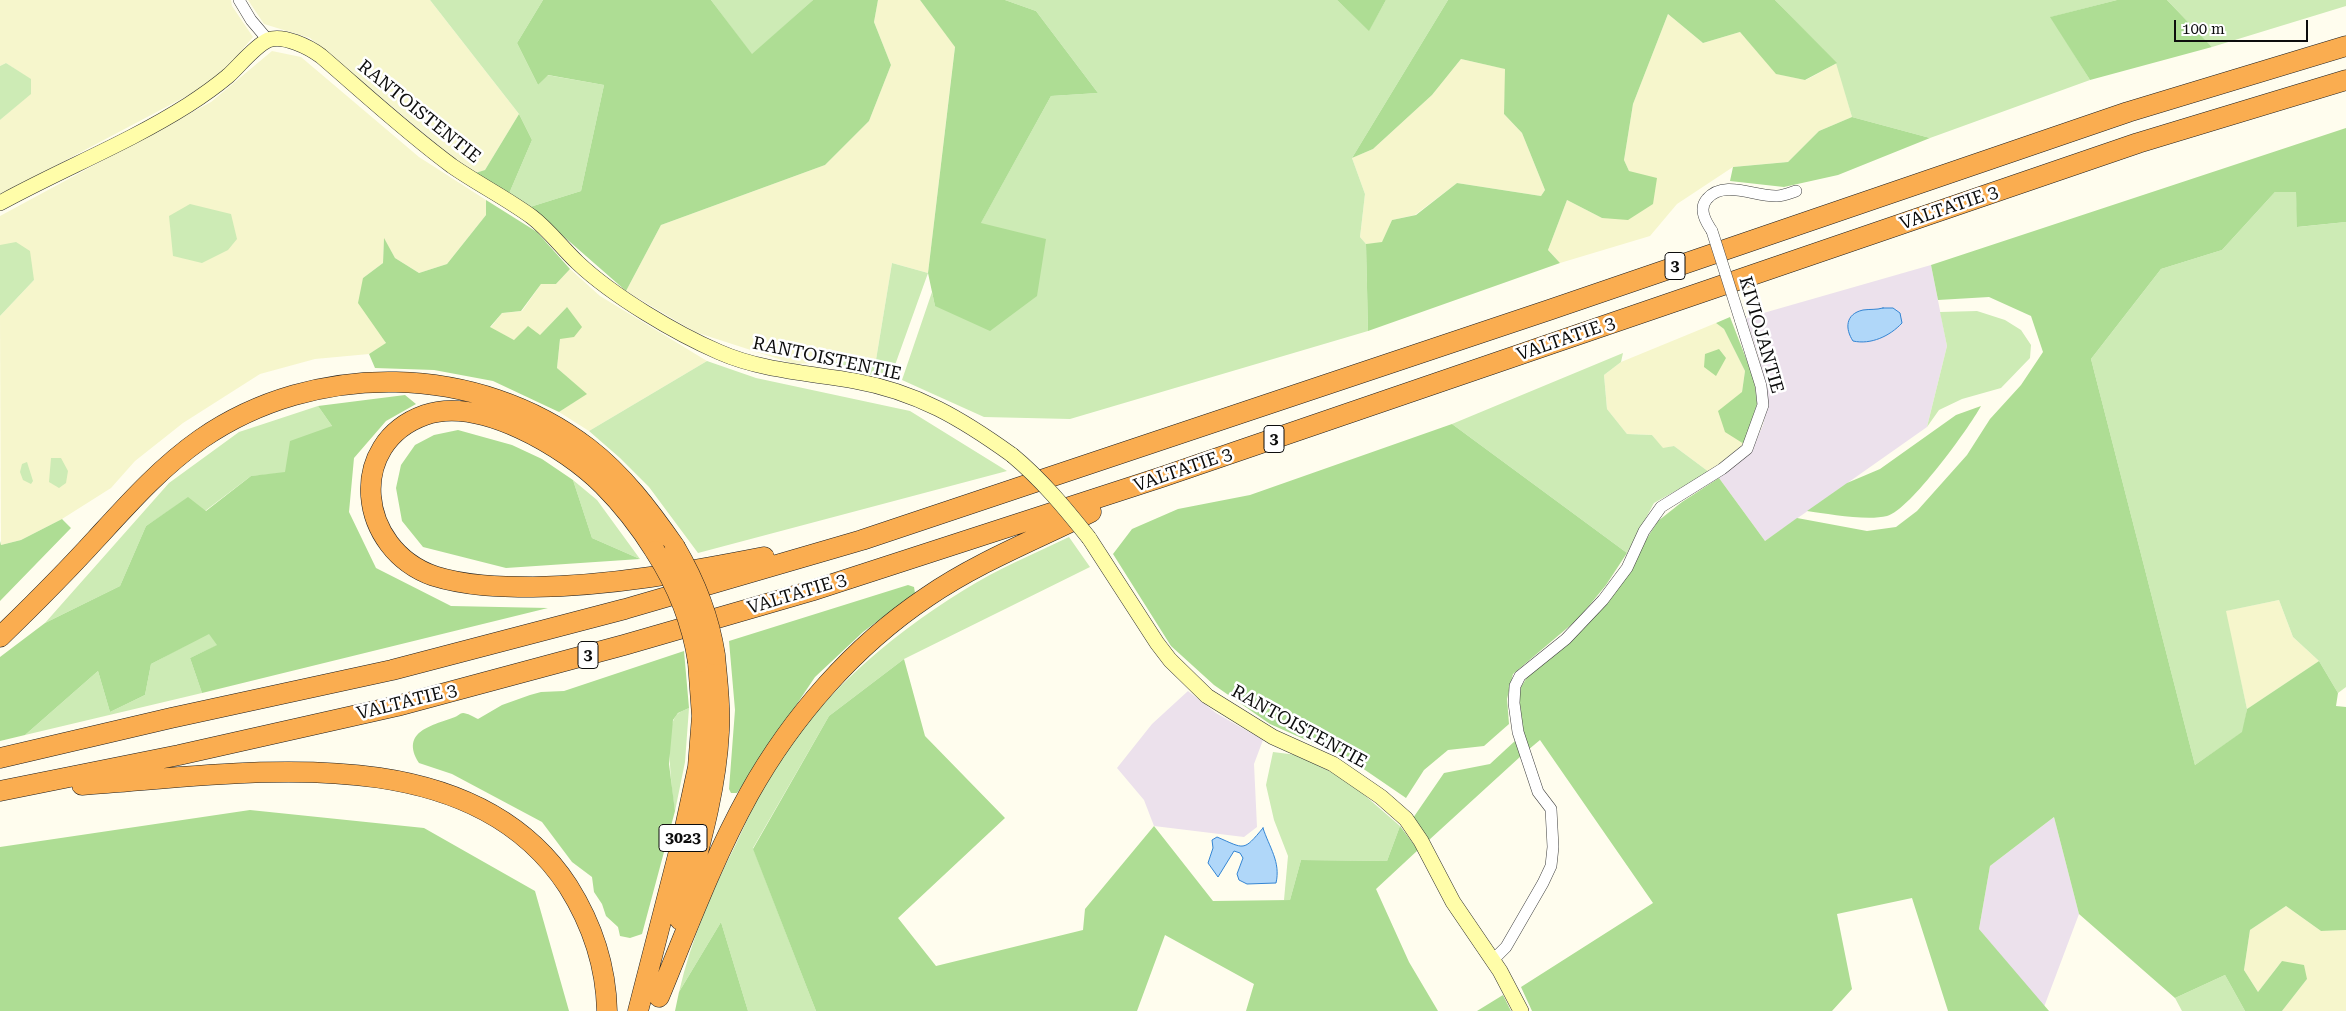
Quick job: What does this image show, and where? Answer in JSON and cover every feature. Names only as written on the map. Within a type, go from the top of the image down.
[{"type":"highway","name":"VALTATIE 3","points":[[0,758],[392,670],[625,610],[862,540],[1540,313],[2128,112],[2346,46]]},
{"type":"highway","name":"VALTATIE 3","points":[[2,791],[179,755],[397,706],[624,645],[811,591],[1162,477],[2138,143],[2346,80]]},
{"type":"highway","points":[[0,637],[46,593],[150,482],[201,439],[242,415],[288,396],[360,382],[447,386],[495,399],[548,423],[589,448],[611,468],[652,513],[676,548],[697,589],[712,636],[706,659]]},
{"type":"highway","points":[[706,659],[676,587],[655,550],[640,528],[602,484],[540,439],[505,421],[486,415],[466,411],[442,411],[417,419],[403,427],[380,454],[374,471],[370,493],[378,527],[390,547],[405,561],[420,570],[464,583],[511,587],[605,584],[704,569],[780,553],[862,540]]},
{"type":"highway","points":[[657,1004],[709,876],[749,795],[777,750],[828,684],[889,625],[928,596],[974,569],[1162,477]]},
{"type":"highway","name":"3023","points":[[657,1004],[696,857],[716,765],[719,731],[706,659]]},
{"type":"highway","name":"3023","points":[[638,1011],[684,832],[698,767],[706,659]]},
{"type":"highway","points":[[2,791],[195,776],[282,773],[352,776],[400,782],[461,799],[496,817],[538,850],[562,878],[585,916],[594,937],[602,965],[607,1011]]},
{"type":"street","points":[[0,203],[111,147],[188,105],[227,77],[268,40],[251,20],[240,0]]},
{"type":"street","name":"RANTOISTENTIE","points":[[268,40],[280,39],[310,48],[427,147],[455,168],[532,217],[578,263],[616,294],[685,334],[719,352],[747,362],[856,381],[927,402],[960,419],[1012,455],[1052,492],[1089,538],[1157,643],[1170,660],[1207,696],[1273,737],[1334,764],[1381,797],[1406,819],[1421,841],[1453,902],[1493,960],[1521,1011]]},
{"type":"street","name":"KIVIOJANTIE","points":[[1493,960],[1506,947],[1543,883],[1551,866],[1553,847],[1551,809],[1538,792],[1518,732],[1514,703],[1515,686],[1520,676],[1566,640],[1602,600],[1627,568],[1644,531],[1661,507],[1722,469],[1747,449],[1763,406],[1761,386],[1712,231],[1704,218],[1703,209],[1707,199],[1714,193],[1722,190],[1778,196],[1796,191]]},
{"type":"shaded area","points":[[1931,265],[1947,346],[1927,427],[1765,541],[1719,478],[1751,452],[1763,425],[1768,400],[1759,358],[1746,318]]},
{"type":"shaded area","points":[[1188,691],[1216,713],[1263,740],[1254,764],[1257,827],[1244,837],[1154,826],[1144,800],[1117,768],[1152,724]]},
{"type":"shaded area","points":[[2054,817],[2079,914],[2044,1007],[1979,929],[1990,866]]},
{"type":"green space","points":[[0,0],[231,0],[232,6],[253,37],[217,80],[0,195],[0,120],[30,94],[31,80],[6,63],[0,66]]},
{"type":"green space","points":[[248,0],[430,0],[519,114],[485,170],[472,174],[310,38],[264,24]]},
{"type":"green space","points":[[430,0],[543,0],[517,43],[538,85],[547,75],[604,85],[581,191],[530,207],[508,196],[532,140],[519,114]]},
{"type":"green space","points":[[543,0],[711,0],[752,54],[813,0],[878,0],[874,22],[891,65],[869,121],[825,165],[661,225],[626,291],[530,207],[581,191],[604,85],[548,75],[538,85],[517,43]]},
{"type":"green space","points":[[711,0],[813,0],[752,55]]},
{"type":"green space","points":[[878,0],[920,0],[955,46],[928,273],[892,263],[876,360],[794,364],[695,332],[626,291],[661,225],[825,165],[869,121],[891,65],[874,22]]},
{"type":"green space","points":[[920,0],[1005,0],[1036,11],[1098,93],[1051,96],[981,223],[1046,239],[1037,296],[990,331],[935,306],[928,273],[955,47]]},
{"type":"green space","points":[[1005,0],[1337,0],[1369,30],[1386,0],[1448,0],[1352,158],[1365,194],[1360,237],[1366,244],[1368,331],[1070,419],[984,417],[902,380],[932,292],[935,306],[1051,96],[1098,93],[1036,11]]},
{"type":"green space","points":[[1337,0],[1386,0],[1369,31]]},
{"type":"green space","points":[[1448,0],[1775,0],[1837,63],[1805,80],[1776,74],[1740,32],[1703,43],[1668,14],[1633,104],[1624,160],[1629,171],[1657,178],[1653,204],[1628,220],[1602,218],[1567,200],[1548,250],[1560,263],[1368,331],[1366,244],[1382,242],[1392,220],[1416,215],[1457,183],[1541,196],[1545,190],[1522,133],[1504,114],[1505,69],[1461,59],[1432,95],[1373,149],[1352,158]]},
{"type":"green space","points":[[1775,0],[2117,0],[2051,17],[2090,80],[1930,138],[1852,117],[1836,63]]},
{"type":"green space","points":[[2117,0],[2167,0],[2212,47],[2090,80],[2050,17]]},
{"type":"green space","points":[[2167,0],[2346,0],[2346,6],[2212,47]]},
{"type":"green space","points":[[1668,14],[1703,43],[1740,32],[1777,74],[1806,80],[1837,63],[1852,117],[1819,131],[1788,162],[1733,167],[1677,204],[1650,236],[1560,263],[1548,250],[1567,200],[1602,218],[1629,171],[1624,160],[1633,104]]},
{"type":"green space","points":[[272,51],[301,57],[419,157],[486,200],[486,215],[447,264],[419,273],[395,258],[384,239],[383,263],[363,278],[386,344],[369,354],[315,359],[260,374],[183,423],[135,461],[111,488],[62,519],[21,540],[1,545],[0,316],[34,280],[0,245],[0,216],[211,102]]},
{"type":"green space","points":[[1461,59],[1506,69],[1504,114],[1522,133],[1545,190],[1541,196],[1457,183],[1415,215],[1392,220],[1382,243],[1366,244],[1360,237],[1365,194],[1352,158],[1373,149],[1432,95]]},
{"type":"green space","points":[[6,63],[31,79],[31,94],[0,120],[0,66]]},
{"type":"green space","points":[[519,114],[532,140],[508,196],[472,174],[485,170]]},
{"type":"green space","points":[[1852,117],[1930,138],[1838,175],[1784,187],[1730,181],[1733,167],[1788,162],[1819,131]]},
{"type":"green space","points":[[2346,128],[2346,222],[2297,227],[2296,192],[2275,192],[2222,250],[2161,269],[2091,359],[2195,765],[2242,732],[2247,709],[2319,661],[2338,693],[2336,706],[2346,707],[2346,930],[2321,931],[2286,906],[2250,930],[2244,970],[2258,992],[2282,961],[2304,965],[2307,979],[2282,1011],[2245,1011],[2225,975],[2175,998],[2079,914],[2054,817],[1990,866],[1979,929],[2049,1011],[1948,1011],[1912,898],[1837,914],[1852,989],[1832,1011],[1532,1011],[1521,987],[1653,903],[1540,740],[1528,750],[1521,719],[1519,690],[1528,676],[1639,551],[1658,521],[1682,502],[1719,478],[1765,541],[1797,518],[1867,531],[1896,527],[1917,511],[1967,455],[1990,419],[2021,385],[2043,352],[2031,316],[1989,297],[1938,300],[1931,265]]},
{"type":"green space","points":[[2296,191],[2298,227],[2346,222],[2346,687],[2338,693],[2319,661],[2293,637],[2279,600],[2226,611],[2247,709],[2243,732],[2195,765],[2091,359],[2161,269],[2222,250],[2275,192]]},
{"type":"green space","points":[[486,200],[537,232],[570,269],[556,284],[541,284],[521,311],[502,313],[490,327],[514,340],[528,326],[540,335],[567,307],[582,327],[574,337],[560,339],[557,368],[587,394],[559,412],[493,381],[434,370],[375,368],[369,354],[386,343],[358,303],[363,278],[383,263],[384,238],[395,258],[419,273],[447,264],[486,215]]},
{"type":"green space","points":[[190,204],[231,214],[237,239],[228,250],[202,263],[173,256],[169,216]]},
{"type":"green space","points":[[16,242],[30,251],[34,280],[0,316],[0,245]]},
{"type":"green space","points":[[892,263],[928,273],[890,379],[819,363],[876,360]]},
{"type":"green space","points":[[570,269],[600,296],[707,361],[589,431],[559,412],[586,394],[557,368],[560,339],[567,307],[540,335],[514,340],[490,328],[502,313],[522,311],[541,284],[556,284]]},
{"type":"green space","points":[[1977,311],[2005,320],[2021,330],[2031,345],[2030,358],[2001,388],[1962,399],[1939,410],[1927,427],[1947,346],[1940,312]]},
{"type":"green space","points":[[1730,317],[1754,379],[1757,404],[1744,444],[1725,432],[1718,411],[1742,392],[1745,371],[1724,329],[1716,323]]},
{"type":"green space","points":[[1716,323],[1724,329],[1745,371],[1742,392],[1744,444],[1709,472],[1674,446],[1663,449],[1652,435],[1627,434],[1607,409],[1604,375],[1621,362]]},
{"type":"green space","points":[[1719,349],[1726,358],[1716,376],[1704,367],[1705,354]]},
{"type":"green space","points":[[1623,353],[1621,362],[1604,375],[1607,409],[1627,434],[1652,435],[1663,448],[1674,446],[1709,472],[1654,503],[1627,553],[1452,424]]},
{"type":"green space","points":[[707,361],[756,378],[910,411],[1007,471],[698,553],[649,487],[589,431]]},
{"type":"green space","points":[[405,395],[416,404],[386,421],[354,458],[349,512],[376,568],[451,606],[548,608],[202,693],[190,658],[217,645],[209,634],[151,664],[145,695],[110,712],[98,671],[25,735],[0,741],[0,657],[45,623],[120,586],[146,526],[188,497],[206,511],[251,476],[285,472],[290,441],[332,426],[318,406]]},
{"type":"green space","points":[[318,406],[332,426],[285,473],[251,476],[205,511],[188,498],[146,526],[120,586],[45,623],[169,483],[239,432]]},
{"type":"green space","points":[[1981,406],[1938,467],[1910,499],[1897,510],[1887,516],[1869,518],[1807,511],[1847,483],[1880,469],[1956,415]]},
{"type":"green space","points":[[1452,424],[1627,553],[1606,585],[1579,618],[1513,674],[1507,699],[1509,724],[1484,746],[1448,750],[1424,770],[1406,798],[1349,759],[1270,724],[1214,685],[1171,646],[1113,554],[1132,529],[1178,509],[1250,495]]},
{"type":"green space","points":[[458,430],[512,445],[542,459],[573,480],[592,538],[640,559],[506,568],[423,547],[402,521],[396,488],[401,465],[415,445],[434,435]]},
{"type":"green space","points":[[51,458],[61,458],[68,471],[66,483],[59,488],[49,482]]},
{"type":"green space","points":[[27,462],[33,481],[31,484],[23,480],[20,472],[22,464]]},
{"type":"green space","points":[[573,480],[597,500],[640,559],[592,538]]},
{"type":"green space","points":[[62,519],[71,528],[0,601],[0,541],[1,545],[21,540]]},
{"type":"green space","points":[[1069,537],[1090,567],[904,659],[829,716],[753,848],[816,1011],[748,1011],[721,922],[679,992],[696,935],[727,862],[767,780],[807,724],[854,673],[907,628],[935,608],[989,575]]},
{"type":"green space","points":[[908,585],[914,587],[915,593],[863,632],[815,677],[737,793],[731,793],[729,789],[735,710],[729,641]]},
{"type":"green space","points":[[2279,600],[2293,637],[2319,661],[2247,709],[2225,611]]},
{"type":"green space","points":[[209,633],[218,645],[190,658],[202,693],[25,735],[98,671],[110,712],[145,695],[151,664]]},
{"type":"green space","points":[[684,651],[689,708],[678,713],[673,720],[669,764],[675,811],[642,934],[630,938],[620,936],[618,927],[606,916],[602,904],[594,892],[592,877],[572,862],[542,822],[452,774],[419,763],[414,752],[413,743],[416,736],[422,731],[462,713],[478,719],[502,705],[530,695],[541,692],[564,691]]},
{"type":"green space","points":[[904,659],[925,736],[1005,818],[898,918],[936,966],[1083,930],[1085,909],[1154,826],[1213,901],[1290,900],[1301,860],[1387,861],[1400,826],[1418,850],[1376,889],[1409,962],[1438,1011],[1246,1011],[1254,984],[1165,935],[1137,1011],[816,1011],[753,849],[829,716]]},
{"type":"green space","points":[[689,708],[685,762],[675,811],[670,764],[671,727],[677,715]]},
{"type":"green space","points":[[1516,740],[1521,756],[1429,840],[1413,818],[1444,773],[1490,764]]},
{"type":"green space","points":[[1273,752],[1297,755],[1333,773],[1362,793],[1400,826],[1387,861],[1301,860],[1290,900],[1284,900],[1288,856],[1274,820],[1266,785]]},
{"type":"green space","points":[[250,810],[424,828],[535,891],[569,1011],[0,1011],[0,847]]},
{"type":"green space","points":[[2286,906],[2321,931],[2346,930],[2346,1011],[2282,1011],[2307,979],[2282,961],[2258,992],[2244,970],[2250,930]]},
{"type":"green space","points":[[721,922],[748,1011],[675,1011],[679,992]]},
{"type":"green space","points":[[2225,975],[2245,1011],[2182,1011],[2175,998]]},
{"type":"green space","points":[[1503,995],[1511,1011],[1477,1011]]},
{"type":"water","points":[[1893,308],[1900,313],[1902,323],[1892,332],[1880,338],[1867,342],[1853,341],[1848,327],[1850,318],[1863,310]]},
{"type":"water","points":[[1263,828],[1276,861],[1276,883],[1247,884],[1239,880],[1237,874],[1243,858],[1240,853],[1234,851],[1218,877],[1208,863],[1213,848],[1212,840],[1217,837],[1243,846],[1247,845]]}]
